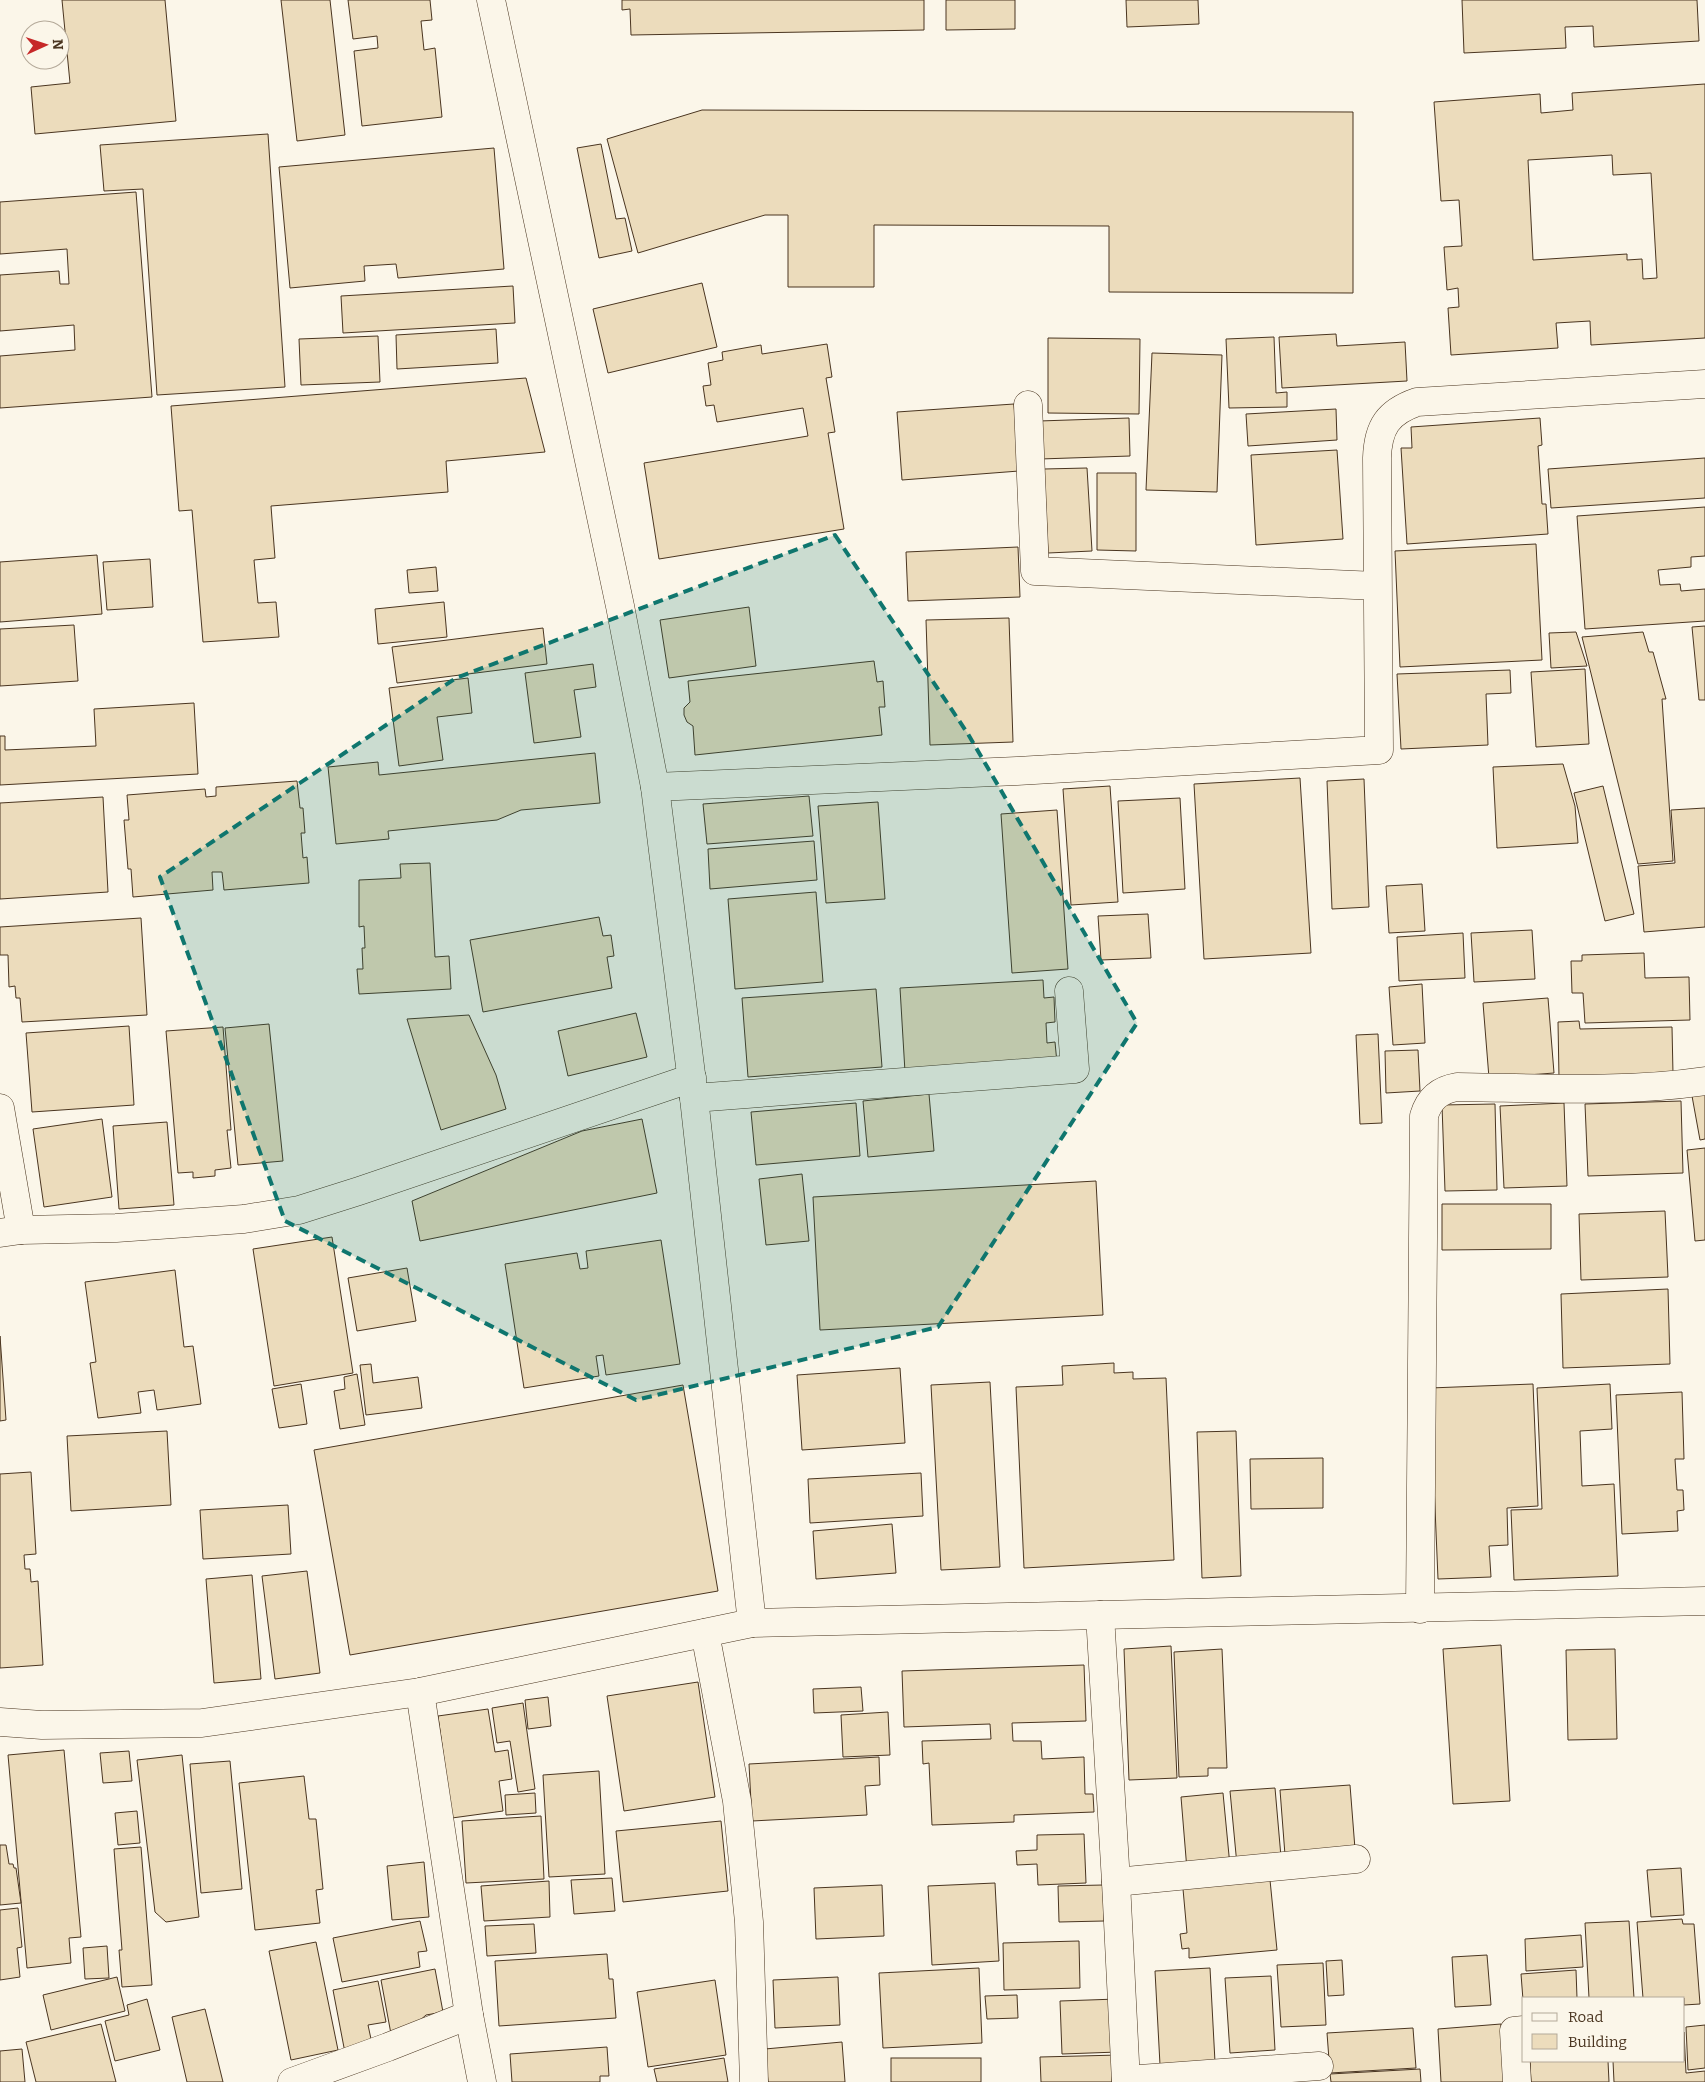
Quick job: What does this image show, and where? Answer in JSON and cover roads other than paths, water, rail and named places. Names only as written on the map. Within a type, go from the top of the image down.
[{"type":"street","points":[[491,0],[620,606],[655,787],[693,1088],[752,1623]]},
{"type":"street","points":[[655,787],[1017,771],[1379,750],[1378,443],[1382,429],[1390,416],[1402,407],[1432,400],[1705,384]]},
{"type":"street","points":[[1028,405],[1035,571],[1377,586]]},
{"type":"street","points":[[0,1108],[11,1231],[116,1228],[234,1220],[300,1210],[693,1088],[1075,1070],[1069,991]]},
{"type":"street","points":[[1420,1609],[1424,1116],[1427,1105],[1445,1089],[1457,1087],[1570,1088],[1670,1086],[1705,1081]]},
{"type":"street","points":[[0,1722],[42,1725],[202,1723],[420,1692],[752,1623],[1705,1601]]},
{"type":"street","points":[[1100,1615],[1126,2081],[1319,2066]]},
{"type":"street","points":[[705,1633],[737,1801],[749,1922],[754,2082]]},
{"type":"street","points":[[420,1692],[468,2015],[482,2082]]},
{"type":"street","points":[[1116,1882],[1356,1859]]},
{"type":"street","points":[[292,2082],[468,2015]]},
{"type":"street","points":[[1517,2082],[1514,2030],[1522,2030]]}]
